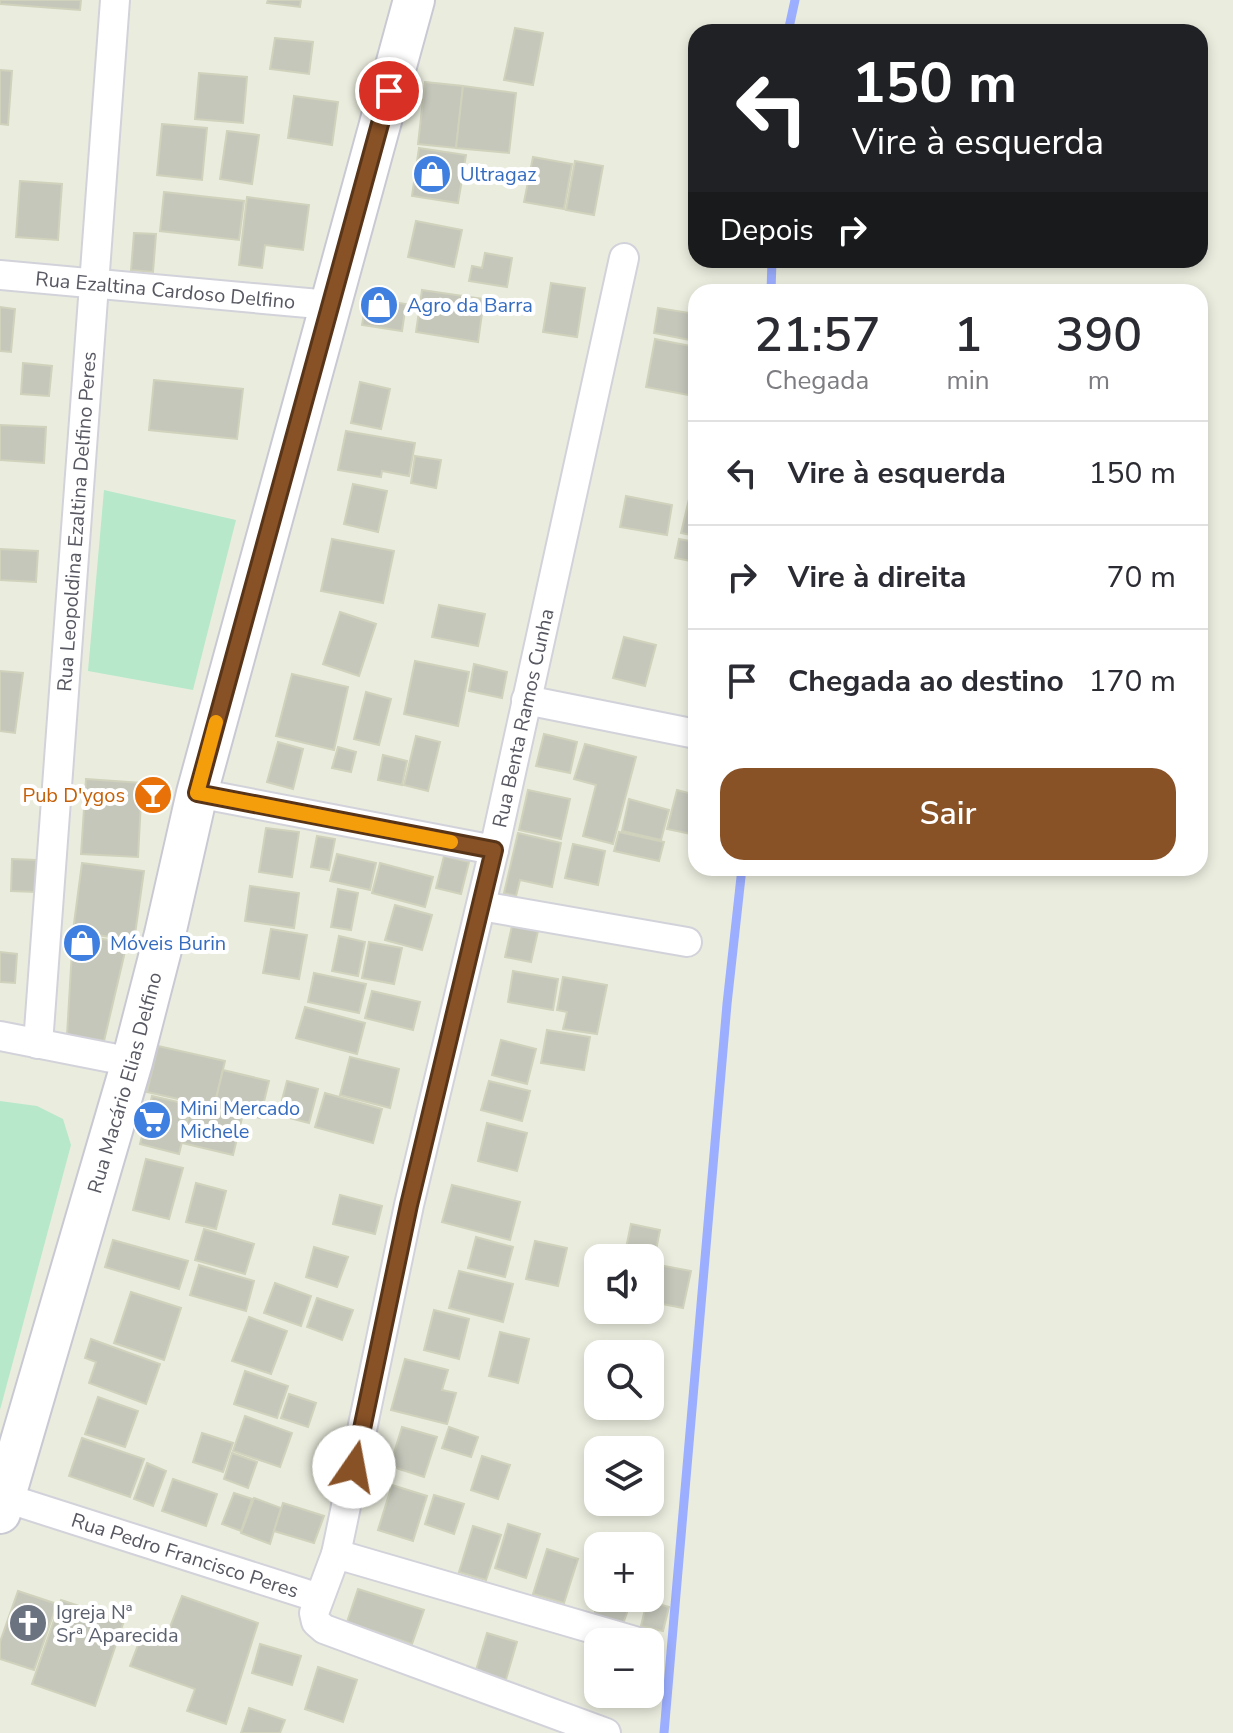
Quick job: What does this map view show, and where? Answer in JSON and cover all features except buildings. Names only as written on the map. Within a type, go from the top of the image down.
[{"type":"main road","name":"Rua Macário Elias Delfino","points":[[3,1505],[132,1062],[197,793],[414,0]]},
{"type":"street","name":"Rua Leopoldina Ezaltina Delfino Peres","points":[[38,1044],[115,0]]},
{"type":"street","name":"Rua Benta Ramos Cunha","points":[[319,1598],[336,1554],[409,1205],[494,850],[624,258]]},
{"type":"street","name":"Rua Ezaltina Cardoso Delfino","points":[[0,275],[330,305]]},
{"type":"street","points":[[526,700],[688,732]]},
{"type":"street","points":[[197,793],[494,850]]},
{"type":"street","points":[[481,906],[687,942]]},
{"type":"street","points":[[0,1036],[132,1062]]},
{"type":"street","name":"Rua Pedro Francisco Peres","points":[[3,1505],[319,1598],[314,1618],[324,1629],[606,1733]]},
{"type":"street","points":[[336,1554],[591,1628]]},
{"type":"green space","points":[[104,490],[236,520],[193,690],[88,671]]},
{"type":"green space","points":[[0,1101],[37,1106],[63,1119],[71,1145],[0,1410]]},
{"type":"waterway","points":[[790,24],[795,0]]},
{"type":"waterway","points":[[771,284],[772,268]]},
{"type":"waterway","points":[[664,1733],[727,1004],[741,876]]},
{"type":"slow traffic","points":[[216,722],[197,793],[451,842]]},
{"type":"place","name":"Ultragaz","points":[[432,174]]},
{"type":"place","name":"Agro da Barra","points":[[379,305]]},
{"type":"place","name":"Pub D'ygos","points":[[153,795]]},
{"type":"place","name":"Móveis Burin","points":[[82,943]]},
{"type":"place","name":"Mini Mercado Michele","points":[[152,1120]]},
{"type":"place","name":"Igreja Nª Srª Aparecida","points":[[28,1623]]},
{"type":"route","points":[[354,1467],[409,1205],[494,850],[197,793],[389,91]]}]
